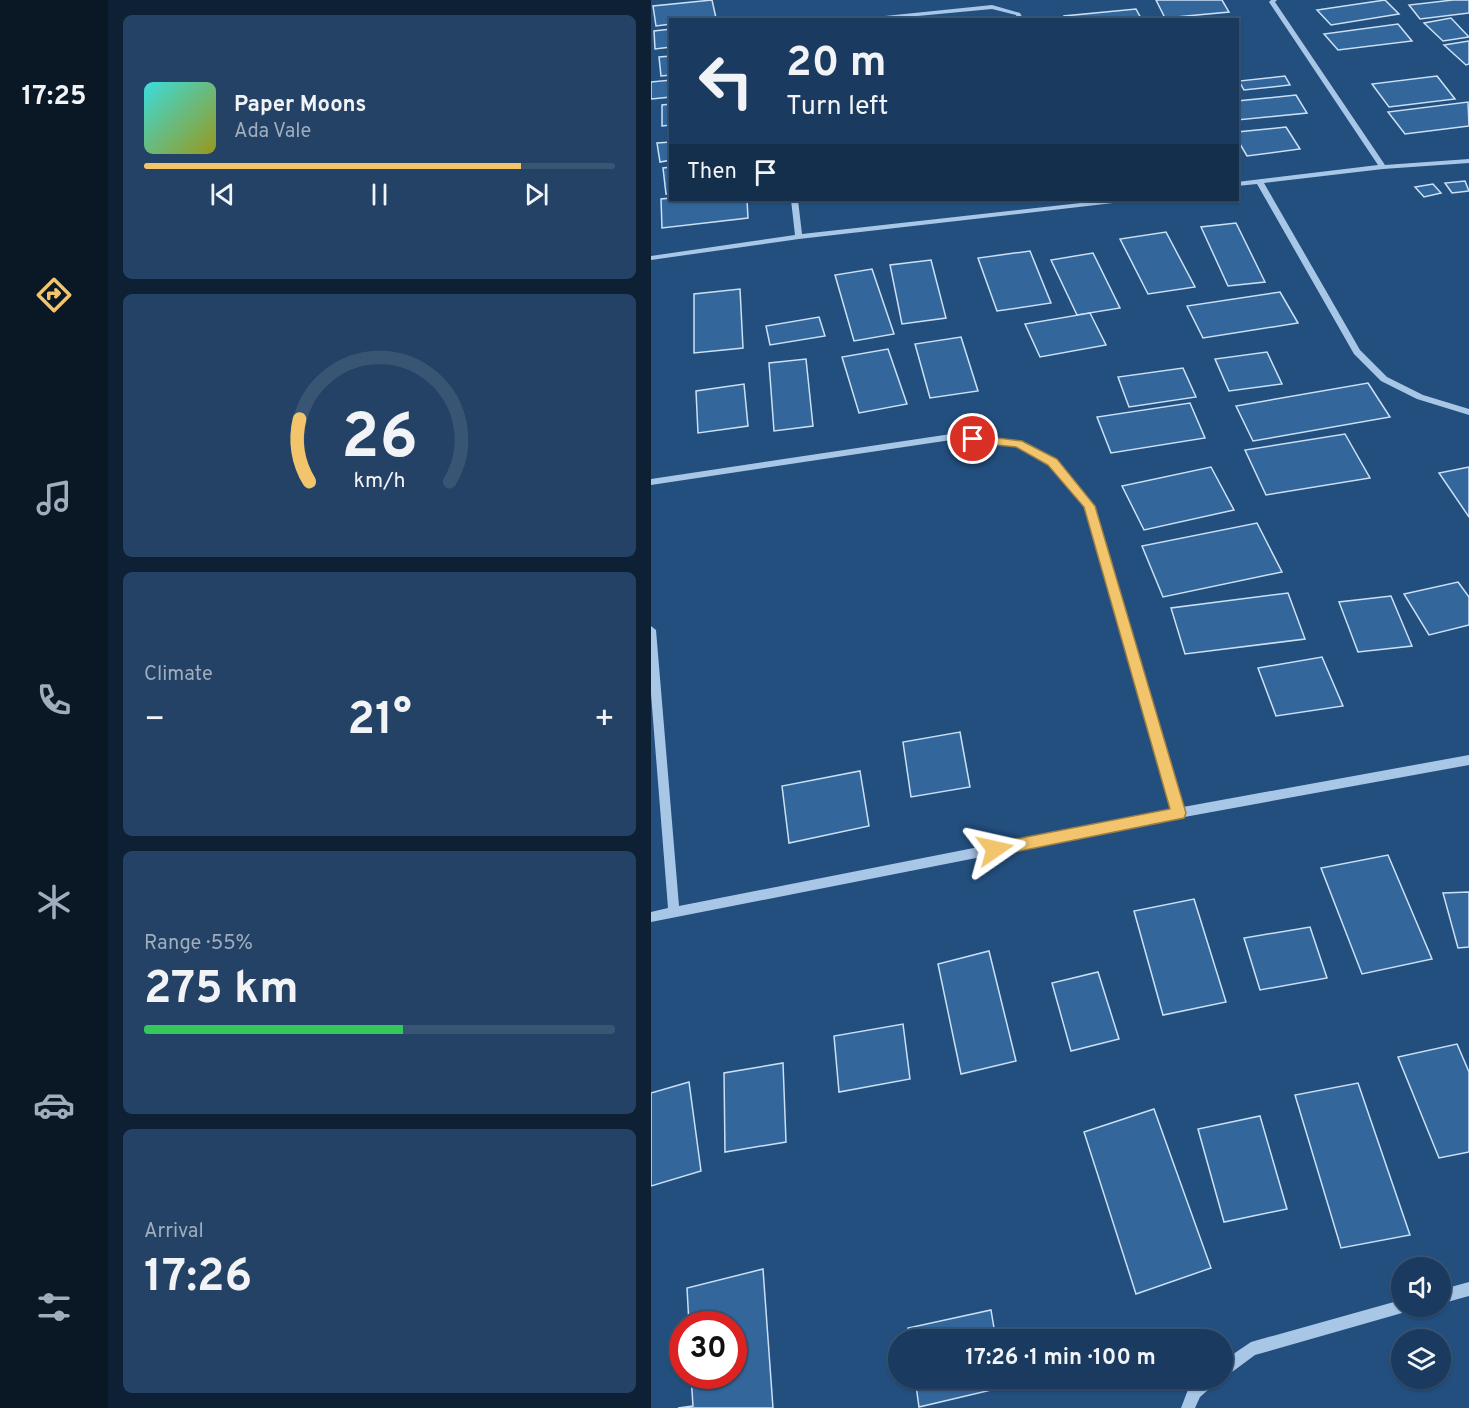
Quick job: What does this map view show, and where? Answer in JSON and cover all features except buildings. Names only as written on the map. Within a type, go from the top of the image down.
[{"type":"street","points":[[1274,0],[1272,2],[1383,167]]},
{"type":"street","points":[[871,18],[991,7],[1018,14],[1020,18]]},
{"type":"street","points":[[1239,184],[1383,167],[1469,161]]},
{"type":"street","points":[[1259,181],[1357,352],[1384,379],[1420,397],[1469,412]]},
{"type":"street","points":[[794,201],[799,237]]},
{"type":"street","points":[[651,258],[799,237],[1112,201]]},
{"type":"street","points":[[651,482],[951,437],[1018,444],[1052,462],[1089,506],[1179,813]]},
{"type":"street","points":[[651,630],[674,912]]},
{"type":"street","points":[[651,917],[1179,813],[1469,760]]},
{"type":"street","points":[[1451,1294],[1469,1289]]},
{"type":"street","points":[[1233,1362],[1251,1348],[1391,1310]]},
{"type":"street","points":[[1188,1408],[1194,1392],[1198,1389]]},
{"type":"route","points":[[973,439],[1018,444],[1052,462],[1089,506],[1179,813],[995,849]]}]
